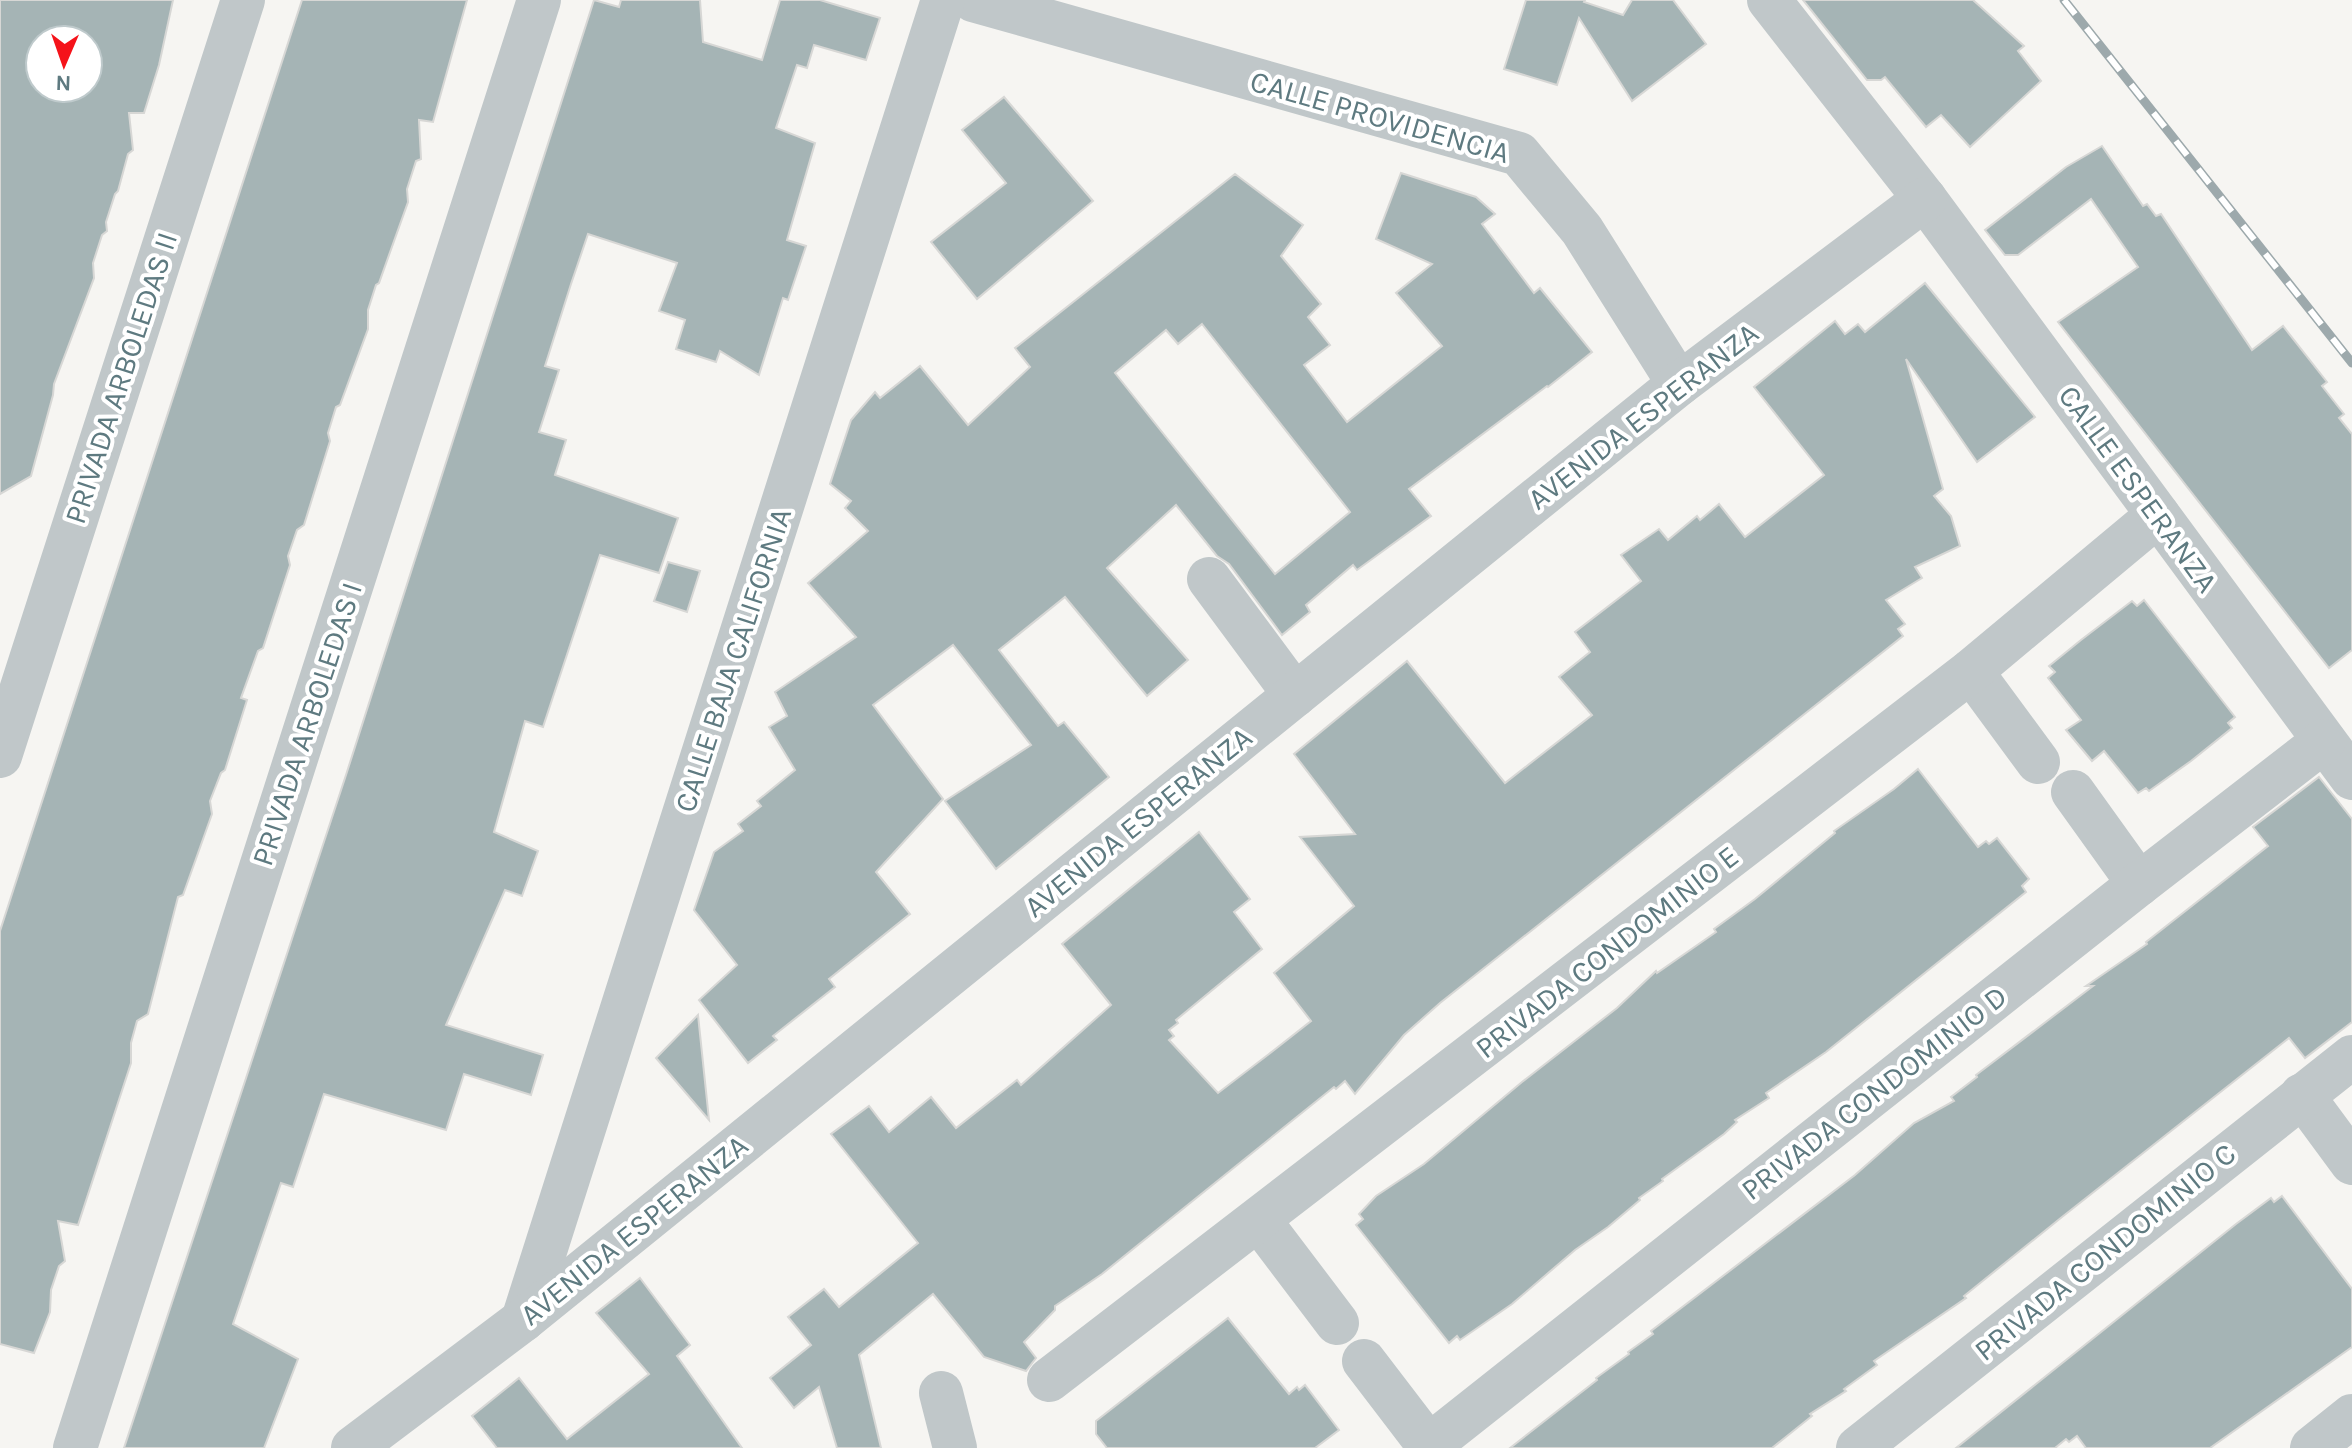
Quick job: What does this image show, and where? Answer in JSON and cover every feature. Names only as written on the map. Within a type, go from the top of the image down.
[{"type":"street","name":"PRIVADA ARBOLEDAS II","points":[[0,756],[243,0]]},
{"type":"street","name":"PRIVADA ARBOLEDAS I","points":[[75,1448],[539,0]]},
{"type":"street","name":"CALLE BAJA CALIFORNIA","points":[[523,1320],[943,0]]},
{"type":"street","name":"CALLE PROVIDENCIA","points":[[973,0],[1519,154],[1582,230],[1679,384]]},
{"type":"street","name":"CALLE ESPERANZA","points":[[1769,0],[1925,199],[2352,778]]},
{"type":"street","name":"AVENIDA ESPERANZA","points":[[353,1448],[523,1320],[1679,384],[1925,199]]},
{"type":"street","name":"PRIVADA CONDOMINIO E","points":[[1049,1380],[1971,671],[2158,515]]},
{"type":"street","points":[[1209,579],[1295,695]]},
{"type":"street","points":[[1971,671],[2038,762]]},
{"type":"street","name":"PRIVADA CONDOMINIO D","points":[[1428,1447],[2324,741]]},
{"type":"street","points":[[2073,792],[2139,884]]},
{"type":"street","name":"PRIVADA CONDOMINIO C","points":[[1858,1448],[2352,1057]]},
{"type":"street","points":[[2302,1095],[2352,1163]]},
{"type":"street","points":[[1259,1220],[1337,1323]]},
{"type":"street","points":[[1364,1361],[1428,1447]]},
{"type":"street","points":[[941,1393],[955,1448]]},
{"type":"street","points":[[2312,1448],[2352,1416]]},
{"type":"building","points":[[0,0],[173,0],[159,65],[144,113],[129,113],[133,150],[128,154],[106,222],[107,231],[102,235],[93,263],[94,278],[54,384],[31,476],[0,494]]},
{"type":"building","points":[[302,0],[467,0],[433,122],[419,120],[421,159],[416,161],[407,189],[408,202],[368,310],[368,329],[340,405],[336,407],[328,433],[330,441],[304,525],[297,530],[288,556],[290,565],[263,648],[258,651],[241,698],[247,700],[225,770],[210,801],[212,814],[183,895],[178,897],[148,1014],[137,1021],[131,1043],[131,1063],[78,1225],[58,1221],[65,1261],[59,1266],[51,1290],[50,1312],[34,1353],[0,1344],[0,931]]},
{"type":"building","points":[[594,0],[619,7],[621,0],[700,0],[703,42],[762,60],[780,0],[820,0],[880,18],[866,60],[814,45],[807,68],[797,65],[776,128],[815,143],[787,240],[806,246],[788,300],[783,298],[759,375],[720,351],[716,362],[676,349],[685,320],[659,311],[677,263],[588,234],[571,284],[545,366],[559,370],[539,432],[566,440],[555,475],[678,518],[659,573],[600,555],[543,727],[525,721],[494,832],[538,851],[522,896],[505,890],[446,1025],[543,1055],[531,1095],[464,1074],[446,1130],[324,1094],[293,1187],[281,1183],[233,1324],[298,1359],[264,1448],[124,1448],[346,775]]},
{"type":"building","points":[[1526,0],[1585,0],[1623,15],[1632,0],[1673,0],[1706,44],[1632,101],[1579,18],[1557,85],[1504,69]]},
{"type":"building","points":[[1803,0],[1973,0],[2024,46],[2018,51],[2041,81],[1970,147],[1941,115],[1926,127],[1885,77],[1867,80]]},
{"type":"building","points":[[1004,97],[1093,201],[977,299],[931,242],[1006,183],[962,130]]},
{"type":"building","points":[[2102,146],[2143,206],[2147,204],[2156,216],[2161,214],[2252,350],[2283,326],[2327,382],[2322,386],[2344,414],[2339,418],[2352,434],[2352,650],[2329,668],[2058,322],[2138,267],[2091,199],[2018,255],[2005,255],[1985,230],[2066,167]]},
{"type":"building","points":[[1401,173],[1476,197],[1495,214],[1482,224],[1534,293],[1540,288],[1592,352],[1409,489],[1431,516],[1357,570],[1353,565],[1306,605],[1310,612],[1282,635],[1229,564],[1217,556],[1176,505],[1107,568],[1188,660],[1147,696],[1065,597],[999,650],[1058,726],[1064,722],[1109,777],[996,869],[945,801],[1031,745],[953,645],[873,705],[943,799],[876,872],[910,914],[829,979],[835,987],[773,1036],[777,1040],[748,1063],[699,1000],[737,965],[694,910],[714,852],[743,831],[738,824],[761,806],[757,801],[795,770],[769,727],[787,716],[775,692],[856,637],[808,583],[868,531],[845,508],[851,501],[830,484],[851,420],[875,392],[880,398],[920,366],[968,425],[1030,367],[1015,348],[1235,174],[1303,225],[1281,256],[1321,304],[1308,317],[1330,345],[1304,365],[1347,422],[1442,346],[1396,293],[1432,264],[1376,239]],"holes":[[[1202,324],[1350,512],[1275,574],[1115,373],[1166,330],[1178,344]]]},
{"type":"building","points":[[1925,283],[2035,417],[1977,462],[1906,359],[1943,489],[1934,496],[1951,516],[1960,546],[1915,567],[1922,578],[1886,600],[1905,624],[1898,629],[1903,636],[1440,1003],[1404,1035],[1355,1094],[1345,1081],[1336,1089],[1334,1087],[1102,1274],[1055,1306],[1055,1310],[1024,1342],[1036,1358],[1026,1371],[984,1357],[933,1294],[859,1355],[881,1448],[837,1448],[819,1387],[794,1408],[770,1378],[811,1345],[788,1317],[824,1289],[839,1307],[918,1243],[831,1134],[869,1106],[889,1132],[931,1097],[956,1128],[1017,1080],[1021,1085],[1111,1005],[1062,944],[1199,832],[1250,899],[1234,912],[1262,949],[1176,1020],[1178,1023],[1169,1030],[1174,1036],[1169,1040],[1218,1093],[1269,1054],[1311,1021],[1274,973],[1354,906],[1300,837],[1355,834],[1294,754],[1407,661],[1505,783],[1592,715],[1559,677],[1590,652],[1575,632],[1641,581],[1621,555],[1659,529],[1668,540],[1697,516],[1700,520],[1719,504],[1745,537],[1824,475],[1754,387],[1835,321],[1845,334],[1858,324],[1865,332]]},
{"type":"building","points":[[668,562],[700,571],[687,612],[654,601]]},
{"type":"building","points":[[2144,600],[2235,717],[2228,723],[2232,728],[2191,761],[2149,791],[2146,788],[2138,793],[2104,751],[2092,761],[2066,730],[2081,720],[2048,678],[2055,672],[2049,666],[2081,640],[2132,601],[2137,606]]},
{"type":"building","points":[[1918,769],[1978,847],[1997,838],[2029,879],[2022,886],[2026,892],[1826,1052],[1766,1093],[1769,1098],[1735,1120],[1737,1122],[1724,1134],[1662,1179],[1512,1304],[1460,1340],[1457,1336],[1449,1343],[1356,1225],[1363,1219],[1359,1214],[1376,1196],[1424,1164],[1617,1008],[1656,971],[1716,932],[1714,929],[1755,899],[1834,831]]},
{"type":"building","points":[[2319,777],[2352,819],[2352,1022],[2305,1058],[2289,1038],[2062,1217],[1964,1296],[1966,1298],[1874,1361],[1877,1365],[1844,1389],[1846,1391],[1810,1414],[1812,1416],[1772,1448],[1510,1448],[1629,1354],[1653,1334],[1651,1331],[1855,1175],[1914,1123],[1954,1101],[1951,1097],[1976,1075],[2093,986],[2086,986],[2147,944],[2268,846],[2253,827]]},
{"type":"building","points":[[698,1015],[709,1120],[656,1058]]},
{"type":"building","points":[[2282,1196],[2352,1289],[2352,1347],[2210,1448],[2086,1448],[2077,1436],[2069,1442],[2066,1439],[2055,1448],[1956,1448],[2236,1224],[2271,1198],[2274,1202]]},
{"type":"building","points":[[640,1278],[690,1345],[677,1356],[742,1448],[497,1448],[472,1416],[519,1378],[567,1439],[649,1374],[596,1313]]},
{"type":"building","points":[[1228,1318],[1289,1394],[1305,1385],[1339,1430],[1315,1448],[1107,1448],[1096,1434],[1096,1421]]},
{"type":"railway","points":[[2064,0],[2352,363]]}]
